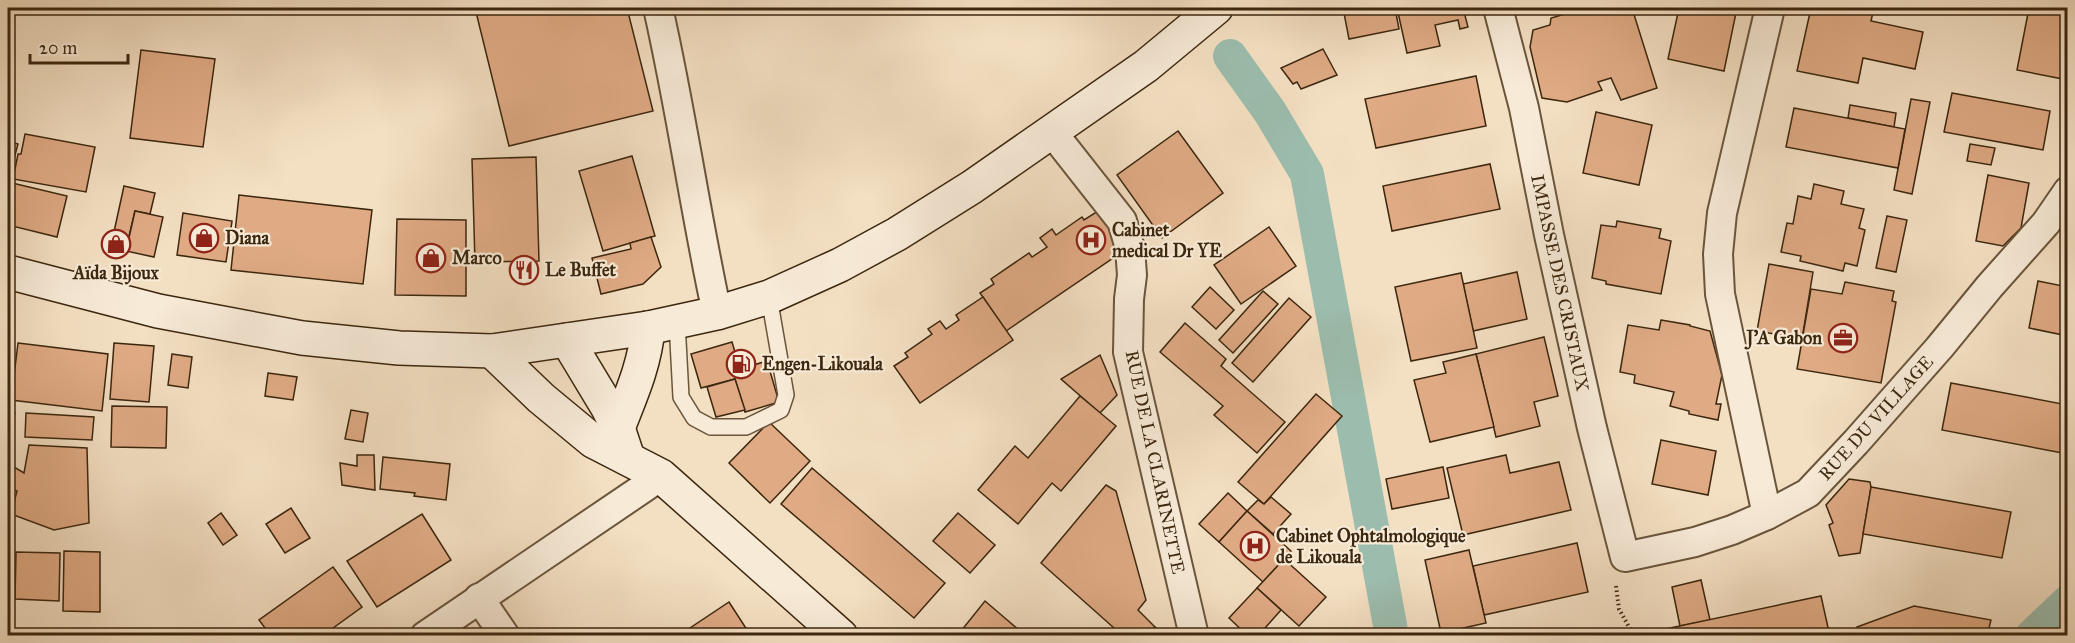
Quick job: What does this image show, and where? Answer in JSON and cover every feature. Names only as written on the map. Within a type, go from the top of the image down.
[{"type":"main road","points":[[8,272],[158,311],[302,338],[399,348],[492,351],[662,325],[717,314],[769,297],[840,265],[897,234],[972,187],[1146,66],[1209,11]]},
{"type":"main road","points":[[618,428],[638,378],[646,350],[662,325]]},
{"type":"main road","points":[[567,340],[618,428],[628,458]]},
{"type":"main road","points":[[492,351],[541,398],[593,441],[661,476],[841,636]]},
{"type":"street","points":[[658,8],[717,314]]},
{"type":"street","points":[[1767,515],[1720,294],[1718,254],[1722,213],[1770,8]]},
{"type":"street","name":"IMPASSE DES CRISTAUX","points":[[1508,11],[1549,235],[1592,428],[1624,557]]},
{"type":"street","name":"RUE DE LA CLARINETTE","points":[[1052,132],[1122,221],[1130,248],[1132,275],[1128,352],[1194,636]]},
{"type":"street","name":"RUE DU VILLAGE","points":[[1624,557],[1695,542],[1767,515],[1808,493],[1856,442],[2046,223],[2067,191]]},
{"type":"street","points":[[425,636],[661,476]]},
{"type":"street","points":[[479,598],[505,636]]},
{"type":"lane","points":[[662,325],[681,397],[694,418],[711,427],[746,427],[781,410],[786,395],[769,297]]},
{"type":"path","points":[[1624,557],[1618,572],[1616,587],[1620,609],[1634,636]]},
{"type":"building","points":[[475,8],[627,8],[653,111],[509,146]]},
{"type":"building","points":[[1343,8],[1395,8],[1399,29],[1349,39]]},
{"type":"building","points":[[1397,8],[1463,8],[1468,27],[1460,29],[1458,20],[1435,25],[1440,46],[1407,53]]},
{"type":"building","points":[[1586,8],[1632,8],[1657,88],[1621,100],[1611,78],[1598,82],[1602,90],[1567,102],[1542,98],[1530,47],[1533,30],[1550,25],[1551,18]]},
{"type":"building","points":[[1679,8],[1737,8],[1724,71],[1668,59]]},
{"type":"building","points":[[1811,8],[1874,8],[1871,21],[1923,32],[1915,69],[1863,58],[1858,83],[1797,71]]},
{"type":"building","points":[[2029,8],[2068,8],[2068,80],[2017,70]]},
{"type":"building","points":[[1323,49],[1337,75],[1301,89],[1297,82],[1293,84],[1281,68]]},
{"type":"building","points":[[141,50],[215,59],[203,147],[130,138]]},
{"type":"building","points":[[1476,76],[1486,126],[1376,148],[1365,99]]},
{"type":"building","points":[[1952,93],[2050,111],[2043,150],[1944,132]]},
{"type":"building","points":[[1911,99],[1930,102],[1912,194],[1894,190]]},
{"type":"building","points":[[1850,105],[1896,113],[1894,127],[1848,118]]},
{"type":"building","points":[[1794,108],[1905,129],[1898,168],[1786,147]]},
{"type":"building","points":[[1596,112],[1652,125],[1639,185],[1583,173]]},
{"type":"building","points":[[1178,131],[1223,193],[1162,238],[1117,175]]},
{"type":"building","points":[[25,134],[95,147],[86,192],[13,179]]},
{"type":"building","points":[[8,141],[18,144],[8,181]]},
{"type":"building","points":[[1970,144],[1995,148],[1991,165],[1967,161]]},
{"type":"building","points":[[632,156],[655,236],[603,251],[579,171]]},
{"type":"building","points":[[536,157],[539,261],[475,262],[472,159]]},
{"type":"building","points":[[1490,164],[1500,209],[1392,231],[1383,186]]},
{"type":"building","points":[[1988,175],[2029,183],[2021,228],[2003,246],[1976,241]]},
{"type":"building","points":[[8,182],[67,196],[57,237],[8,225]]},
{"type":"building","points":[[1814,184],[1844,191],[1841,204],[1864,209],[1859,228],[1865,230],[1857,266],[1845,263],[1843,271],[1800,261],[1801,256],[1781,252],[1787,223],[1793,224],[1798,196],[1811,199]]},
{"type":"building","points":[[124,186],[155,193],[150,214],[135,211],[125,253],[110,250]]},
{"type":"building","points":[[239,195],[372,210],[363,284],[231,270]]},
{"type":"building","points":[[135,211],[163,217],[154,257],[126,251]]},
{"type":"building","points":[[1098,211],[1125,250],[1006,331],[980,293],[994,284],[991,279],[1029,253],[1032,257],[1047,247],[1040,238],[1052,229],[1056,235],[1082,217],[1084,220]]},
{"type":"building","name":"Diana","points":[[183,213],[232,221],[226,262],[177,255]]},
{"type":"building","points":[[1887,216],[1907,220],[1896,272],[1876,268]]},
{"type":"building","name":"Marco","points":[[397,219],[466,220],[466,296],[395,295]]},
{"type":"building","points":[[1617,221],[1661,229],[1659,238],[1671,241],[1661,294],[1606,284],[1606,281],[1592,278],[1601,225],[1616,227]]},
{"type":"building","points":[[1269,227],[1296,266],[1241,304],[1214,265]]},
{"type":"building","points":[[651,237],[661,267],[643,284],[601,294],[592,258],[631,249],[630,243]]},
{"type":"building","points":[[1769,264],[1813,272],[1802,339],[1757,331]]},
{"type":"building","points":[[1517,272],[1527,319],[1473,331],[1463,284]]},
{"type":"building","points":[[1461,273],[1477,348],[1411,361],[1395,287]]},
{"type":"building","points":[[2038,281],[2068,287],[2068,336],[2029,328]]},
{"type":"building","points":[[1845,282],[1894,291],[1892,301],[1896,302],[1881,383],[1797,369],[1811,289],[1842,294]]},
{"type":"building","points":[[1210,287],[1234,310],[1216,329],[1192,307]]},
{"type":"building","points":[[1263,291],[1278,304],[1233,353],[1219,340]]},
{"type":"building","points":[[983,297],[1013,340],[920,403],[894,366],[908,357],[905,353],[932,334],[928,329],[940,321],[946,329],[959,320],[956,315]]},
{"type":"building","points":[[1289,298],[1311,317],[1253,382],[1232,363]]},
{"type":"building","points":[[1661,320],[1710,331],[1722,375],[1716,404],[1721,404],[1718,420],[1689,414],[1689,411],[1670,406],[1674,392],[1634,383],[1635,375],[1620,372],[1628,325],[1659,330]]},
{"type":"building","points":[[1185,323],[1226,359],[1221,366],[1285,422],[1257,453],[1214,415],[1223,406],[1160,352]]},
{"type":"building","points":[[1544,337],[1558,396],[1534,402],[1540,426],[1496,437],[1476,354]]},
{"type":"building","points":[[732,342],[740,369],[767,361],[779,402],[745,412],[735,379],[701,388],[691,354]]},
{"type":"building","points":[[18,343],[108,354],[102,411],[11,400]]},
{"type":"building","points":[[114,343],[154,346],[149,402],[110,399]]},
{"type":"building","points":[[172,354],[192,357],[188,388],[168,385]]},
{"type":"building","points":[[1476,354],[1494,427],[1430,442],[1414,380],[1446,373],[1443,362]]},
{"type":"building","points":[[1100,355],[1117,395],[1100,413],[1061,379]]},
{"type":"building","points":[[268,373],[297,377],[293,400],[265,396]]},
{"type":"building","points":[[735,379],[745,410],[716,417],[707,387]]},
{"type":"building","points":[[1951,383],[2068,405],[2068,454],[1942,430]]},
{"type":"building","points":[[1316,394],[1342,416],[1264,504],[1238,482]]},
{"type":"building","points":[[1080,396],[1116,426],[1061,491],[1052,483],[1018,524],[978,490],[1015,446],[1028,458]]},
{"type":"building","points":[[112,406],[167,407],[166,448],[111,447]]},
{"type":"building","points":[[351,410],[368,413],[363,442],[345,439]]},
{"type":"building","points":[[8,411],[15,413],[8,439]]},
{"type":"building","points":[[26,413],[94,417],[92,440],[25,437]]},
{"type":"building","points":[[769,422],[810,461],[770,503],[729,463]]},
{"type":"building","points":[[1661,440],[1716,451],[1708,495],[1652,484]]},
{"type":"building","points":[[29,445],[87,448],[89,523],[54,530],[11,514],[17,491],[8,488],[9,464],[24,473]]},
{"type":"building","points":[[357,455],[374,455],[375,490],[342,485],[340,463],[357,466]]},
{"type":"building","points":[[1506,455],[1510,473],[1559,462],[1571,510],[1463,535],[1447,468]]},
{"type":"building","points":[[383,457],[450,464],[446,500],[414,496],[415,493],[380,489]]},
{"type":"building","points":[[1443,467],[1449,498],[1392,509],[1386,479]]},
{"type":"building","points":[[812,468],[945,583],[914,618],[781,504]]},
{"type":"building","points":[[1849,479],[1870,482],[1871,487],[1860,553],[1839,556],[1829,525],[1833,523],[1826,505]]},
{"type":"building","points":[[1106,485],[1116,491],[1146,600],[1138,610],[1155,627],[1147,636],[1123,636],[1041,563]]},
{"type":"building","points":[[1871,487],[2011,512],[2002,558],[1863,534]]},
{"type":"building","points":[[1228,493],[1247,511],[1219,542],[1199,524]]},
{"type":"building","points":[[1271,497],[1291,514],[1273,534],[1247,511],[1258,500],[1264,504]]},
{"type":"building","points":[[291,508],[310,538],[285,553],[266,524]]},
{"type":"building","name":"Cabinet Ophtalmologique de Likouala","points":[[1247,511],[1291,551],[1263,582],[1219,542]]},
{"type":"building","points":[[221,513],[237,535],[223,545],[208,523]]},
{"type":"building","points":[[958,513],[995,545],[970,573],[933,541]]},
{"type":"building","points":[[422,514],[451,560],[377,607],[347,561]]},
{"type":"building","points":[[1577,543],[1588,592],[1484,615],[1473,566]]},
{"type":"building","points":[[1469,550],[1486,623],[1441,633],[1425,560]]},
{"type":"building","points":[[64,551],[100,552],[100,612],[63,611]]},
{"type":"building","points":[[16,552],[60,553],[59,601],[15,599]]},
{"type":"building","points":[[1284,559],[1326,597],[1299,626],[1257,588]]},
{"type":"building","points":[[333,567],[362,607],[322,636],[271,636],[259,620]]},
{"type":"building","points":[[1701,580],[1710,620],[1680,626],[1672,587]]},
{"type":"building","points":[[1257,588],[1281,610],[1258,636],[1248,636],[1229,618]]},
{"type":"building","points":[[1821,596],[1829,632],[1814,636],[1652,636],[1651,632]]},
{"type":"building","points":[[985,601],[1026,636],[957,636]]},
{"type":"building","points":[[729,602],[751,636],[678,636]]},
{"type":"building","points":[[1914,606],[1991,620],[1987,636],[1860,636],[1857,627]]},
{"type":"building","points":[[1155,627],[1164,636],[1147,636]]},
{"type":"waterway","points":[[1230,56],[1270,112],[1307,174],[1392,636]]},
{"type":"waterway","points":[[2032,636],[2068,602]]},
{"type":"place","name":"Diana","points":[[204,238]]},
{"type":"place","name":"Cabinet medical Dr YE","points":[[1091,240]]},
{"type":"place","name":"Aïda Bijoux","points":[[116,244]]},
{"type":"place","name":"Marco","points":[[431,258]]},
{"type":"place","name":"Le Buffet","points":[[524,270]]},
{"type":"place","name":"J'A Gabon","points":[[1843,338]]},
{"type":"place","name":"Engen-Likouala","points":[[741,364]]},
{"type":"place","name":"Cabinet Ophtalmologique de Likouala","points":[[1255,546]]}]
